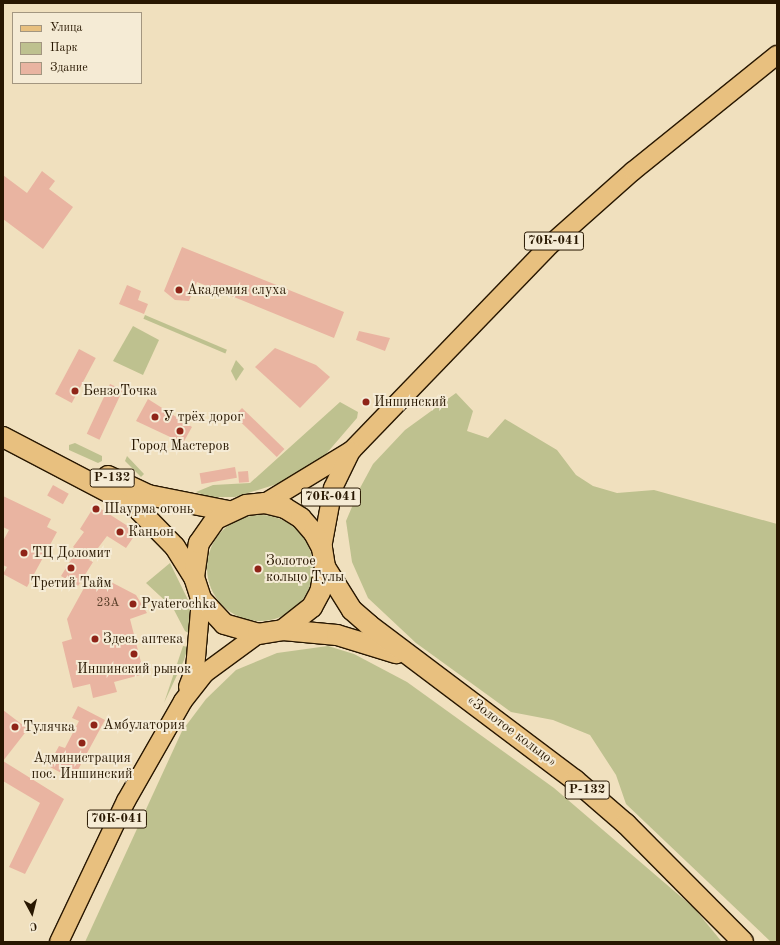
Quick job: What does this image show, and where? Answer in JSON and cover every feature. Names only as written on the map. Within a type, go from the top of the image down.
[{"type":"highway","name":"«Золотое кольцо»","points":[[3,425],[148,495],[228,511],[265,503],[285,508],[301,518],[352,610],[413,660],[522,737],[576,780],[626,824],[743,942]]},
{"type":"highway","name":"«Золотое кольцо»","points":[[3,437],[135,506],[163,531],[194,577],[201,599],[224,624],[258,634],[283,630],[337,635],[413,660]]},
{"type":"highway","name":"Р-132","points":[[194,577],[195,556],[206,531],[228,511]]},
{"type":"highway","name":"«Золотое кольцо»","points":[[283,630],[312,607],[320,592],[323,557]]},
{"type":"main road","name":"70К-041","points":[[265,503],[352,450],[552,243],[633,171],[777,55]]},
{"type":"main road","name":"70К-041","points":[[323,557],[334,488],[352,450]]},
{"type":"main road","name":"70К-041","points":[[183,701],[195,669],[201,599]]},
{"type":"main road","name":"70К-041","points":[[59,942],[126,801],[183,701],[205,673],[258,634]]},
{"type":"green space","points":[[145,315],[227,350],[225,353],[143,319]]},
{"type":"green space","points":[[133,326],[159,340],[143,375],[113,361]]},
{"type":"green space","points":[[236,360],[244,369],[236,381],[231,371]]},
{"type":"green space","points":[[456,393],[473,411],[467,431],[488,438],[505,419],[557,450],[576,475],[593,486],[617,493],[654,490],[777,524],[777,942],[770,941],[626,804],[616,775],[590,735],[553,720],[511,712],[416,643],[368,598],[352,562],[346,521],[360,488],[373,464],[405,430]]},
{"type":"green space","points":[[340,402],[358,412],[357,418],[320,461],[290,480],[235,497],[209,497],[196,492],[213,485],[250,483]]},
{"type":"green space","points":[[75,443],[102,456],[102,461],[98,463],[69,450],[69,445]]},
{"type":"green space","points":[[127,456],[144,474],[141,477],[125,461]]},
{"type":"green space","points":[[260,515],[280,519],[297,531],[309,548],[313,568],[309,588],[297,605],[280,617],[260,621],[240,617],[223,605],[211,588],[207,568],[211,548],[223,531],[240,519]]},
{"type":"green space","points":[[170,563],[190,604],[193,616],[190,634],[185,631],[173,608],[146,583]]},
{"type":"green space","points":[[183,646],[188,647],[184,660],[164,703]]},
{"type":"green space","points":[[328,646],[354,654],[407,682],[554,788],[694,908],[722,942],[85,942],[182,731],[206,699],[236,670],[277,653]]},
{"type":"building","points":[[42,171],[55,181],[49,189],[73,207],[43,249],[3,219],[3,175],[27,193]]},
{"type":"building","points":[[182,247],[344,312],[334,338],[197,282],[189,301],[175,300],[164,291]]},
{"type":"building","points":[[127,285],[141,291],[138,300],[148,304],[144,314],[119,304]]},
{"type":"building","points":[[359,331],[390,338],[385,351],[356,340]]},
{"type":"building","points":[[275,348],[316,365],[330,377],[300,408],[255,367]]},
{"type":"building","points":[[79,349],[96,358],[72,403],[55,394]]},
{"type":"building","points":[[110,384],[123,390],[99,440],[87,434]]},
{"type":"building","name":"У трёх дорог","points":[[148,399],[192,427],[183,443],[136,421]]},
{"type":"building","points":[[242,408],[284,449],[277,457],[234,416]]},
{"type":"building","points":[[235,467],[237,478],[201,484],[200,473]]},
{"type":"building","points":[[248,471],[249,482],[239,483],[238,472]]},
{"type":"building","points":[[53,485],[69,494],[63,504],[47,495]]},
{"type":"building","name":"ТЦ Доломит","points":[[3,496],[51,519],[47,527],[57,532],[27,587],[3,574],[7,567],[3,565],[3,541],[9,530],[3,527]]},
{"type":"building","points":[[95,505],[137,532],[126,548],[107,536],[89,560],[93,562],[78,586],[61,576],[77,550],[73,547],[84,532],[80,529]]},
{"type":"building","points":[[111,582],[136,595],[147,613],[130,619],[144,674],[114,682],[117,692],[93,698],[90,684],[73,688],[62,642],[72,639],[67,619],[84,588]]},
{"type":"building","points":[[78,706],[105,720],[73,779],[48,766],[59,746],[65,748],[79,721],[72,718]]},
{"type":"building","points":[[3,710],[28,729],[3,761]]},
{"type":"building","points":[[3,761],[64,799],[25,874],[9,867],[40,803],[3,781]]},
{"type":"place","name":"Академия слуха","points":[[179,290]]},
{"type":"place","name":"БензоТочка","points":[[75,391]]},
{"type":"place","name":"Иншинский","points":[[366,402]]},
{"type":"place","name":"У трёх дорог","points":[[155,417]]},
{"type":"place","name":"Город Мастеров","points":[[180,431]]},
{"type":"place","name":"Шаурма огонь","points":[[96,509]]},
{"type":"place","name":"Каньон","points":[[120,532]]},
{"type":"place","name":"ТЦ Доломит","points":[[24,553]]},
{"type":"place","name":"Третий Тайм","points":[[71,568]]},
{"type":"place","name":"Золотое кольцо Тулы","points":[[258,569]]},
{"type":"place","name":"Pyaterochka","points":[[133,604]]},
{"type":"place","name":"Здесь аптека","points":[[95,639]]},
{"type":"place","name":"Иншинский рынок","points":[[134,654]]},
{"type":"place","name":"Амбулатория","points":[[94,725]]},
{"type":"place","name":"Тулячка","points":[[15,727]]},
{"type":"place","name":"Администрация пос. Иншинский","points":[[82,743]]}]
